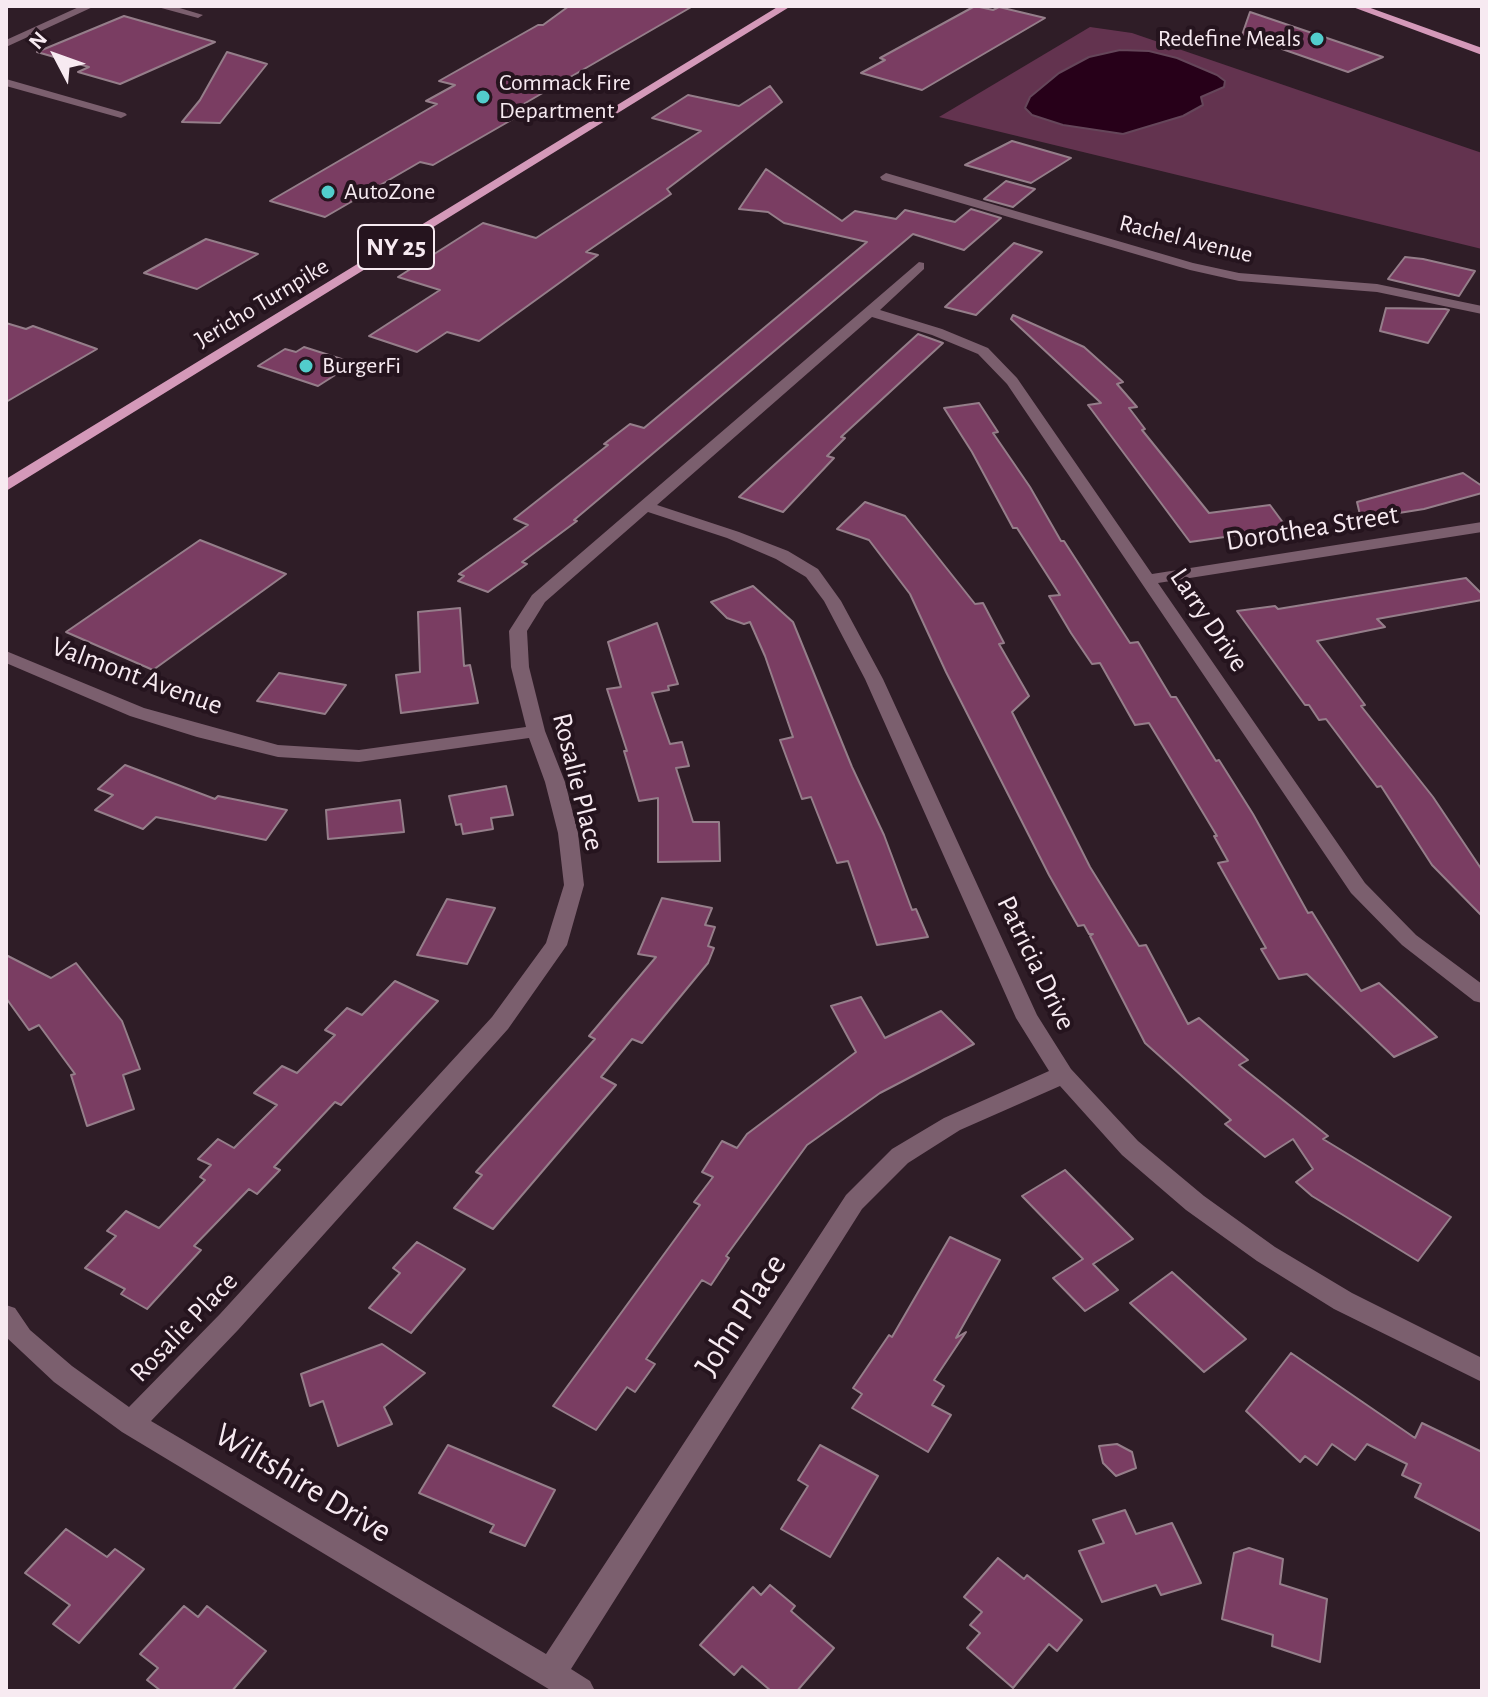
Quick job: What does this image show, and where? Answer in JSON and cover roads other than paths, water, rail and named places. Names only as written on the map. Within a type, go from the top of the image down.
[{"type":"main road","name":"Jericho Turnpike","points":[[6,486],[786,6]]},
{"type":"main road","points":[[1343,6],[1358,8],[1482,52]]},
{"type":"street","points":[[6,44],[90,6]]},
{"type":"street","points":[[159,6],[198,15]]},
{"type":"street","points":[[6,82],[121,115]]},
{"type":"street","name":"Rachel Avenue","points":[[886,177],[1190,266],[1239,277],[1377,288],[1482,310]]},
{"type":"street","name":"Rosalie Place","points":[[131,1423],[229,1322],[500,1023],[556,945],[574,885],[568,833],[555,782],[536,731],[520,667],[518,631],[538,599],[919,266]]},
{"type":"street","name":"Larry Drive","points":[[870,312],[937,332],[983,351],[1012,381],[1358,888],[1409,940],[1482,995]]},
{"type":"street","name":"Patricia Drive","points":[[644,506],[782,555],[812,573],[832,601],[874,679],[1027,1018],[1063,1075],[1130,1148],[1195,1203],[1242,1237],[1343,1301],[1482,1371]]},
{"type":"street","name":"Dorothea Street","points":[[1150,579],[1482,527]]},
{"type":"street","name":"Valmont Avenue","points":[[6,656],[137,712],[278,751],[359,756],[440,747],[536,731]]},
{"type":"street","name":"John Place","points":[[551,1673],[854,1202],[900,1156],[952,1124],[1063,1075]]},
{"type":"street","name":"Wiltshire Drive","points":[[6,1316],[21,1338],[63,1374],[131,1423],[580,1691]]},
{"type":"place","name":"Redefine Meals","points":[[1317,39]]},
{"type":"place","name":"Commack Fire Department","points":[[483,97]]},
{"type":"place","name":"AutoZone","points":[[328,192]]},
{"type":"place","name":"BurgerFi","points":[[306,366]]}]
